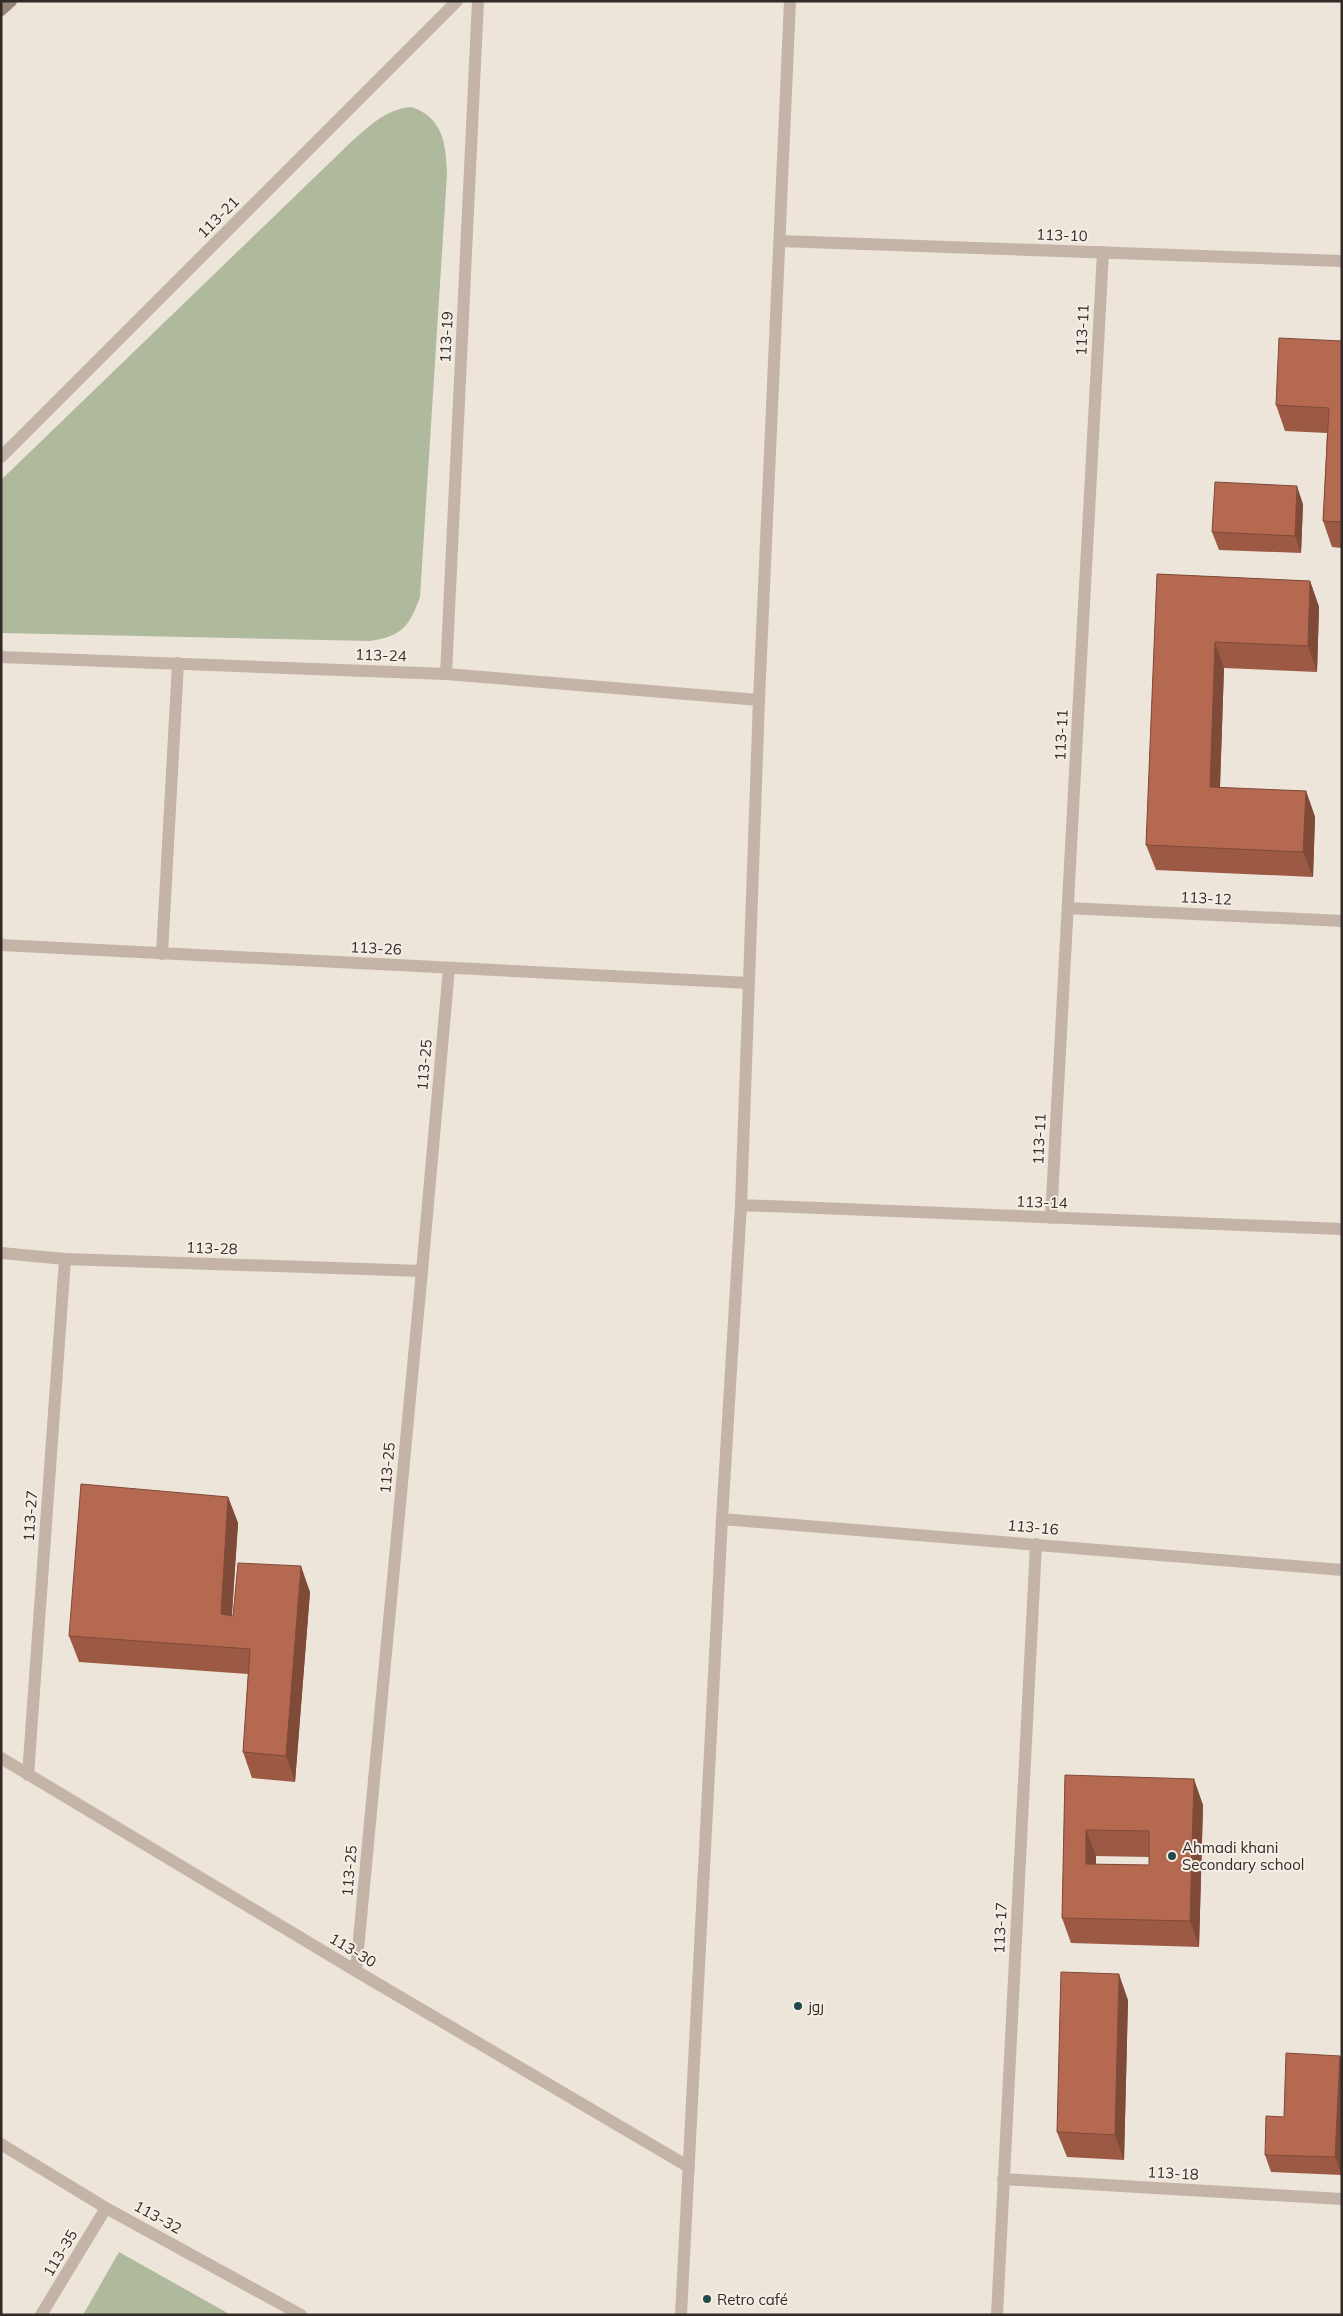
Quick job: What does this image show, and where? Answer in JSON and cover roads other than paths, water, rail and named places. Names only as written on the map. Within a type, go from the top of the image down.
[{"type":"main road","points":[[1,10],[11,1]]},
{"type":"street","name":"113-21","points":[[1,457],[457,1]]},
{"type":"street","name":"113-19","points":[[446,674],[478,1]]},
{"type":"street","points":[[681,2315],[722,1519],[741,1205],[759,700],[781,241],[790,1]]},
{"type":"street","name":"113-10","points":[[781,241],[1342,261]]},
{"type":"street","name":"113-11","points":[[1051,1218],[1103,252]]},
{"type":"street","name":"113-24","points":[[1,657],[446,674],[759,700]]},
{"type":"street","points":[[162,954],[178,663]]},
{"type":"street","name":"113-12","points":[[1068,908],[1342,921]]},
{"type":"street","name":"113-26","points":[[1,945],[748,983]]},
{"type":"street","name":"113-25","points":[[356,1971],[422,1271],[448,968]]},
{"type":"street","name":"113-14","points":[[741,1205],[1342,1229]]},
{"type":"street","name":"113-28","points":[[1,1253],[64,1259],[422,1271]]},
{"type":"street","name":"113-27","points":[[28,1775],[64,1259]]},
{"type":"street","name":"113-16","points":[[722,1519],[1342,1570]]},
{"type":"street","name":"113-17","points":[[997,2315],[1036,1544]]},
{"type":"street","name":"113-30","points":[[1,1758],[689,2168]]},
{"type":"street","name":"113-32","points":[[1,2144],[106,2208],[301,2315]]},
{"type":"street","name":"113-18","points":[[1003,2179],[1342,2199]]},
{"type":"street","name":"113-35","points":[[41,2315],[106,2208]]},
{"type":"place","name":"Ahmadi khani Secondary school","points":[[1172,1856]]},
{"type":"place","name":"روز","points":[[798,2006]]},
{"type":"place","name":"Retro café","points":[[707,2299]]}]
